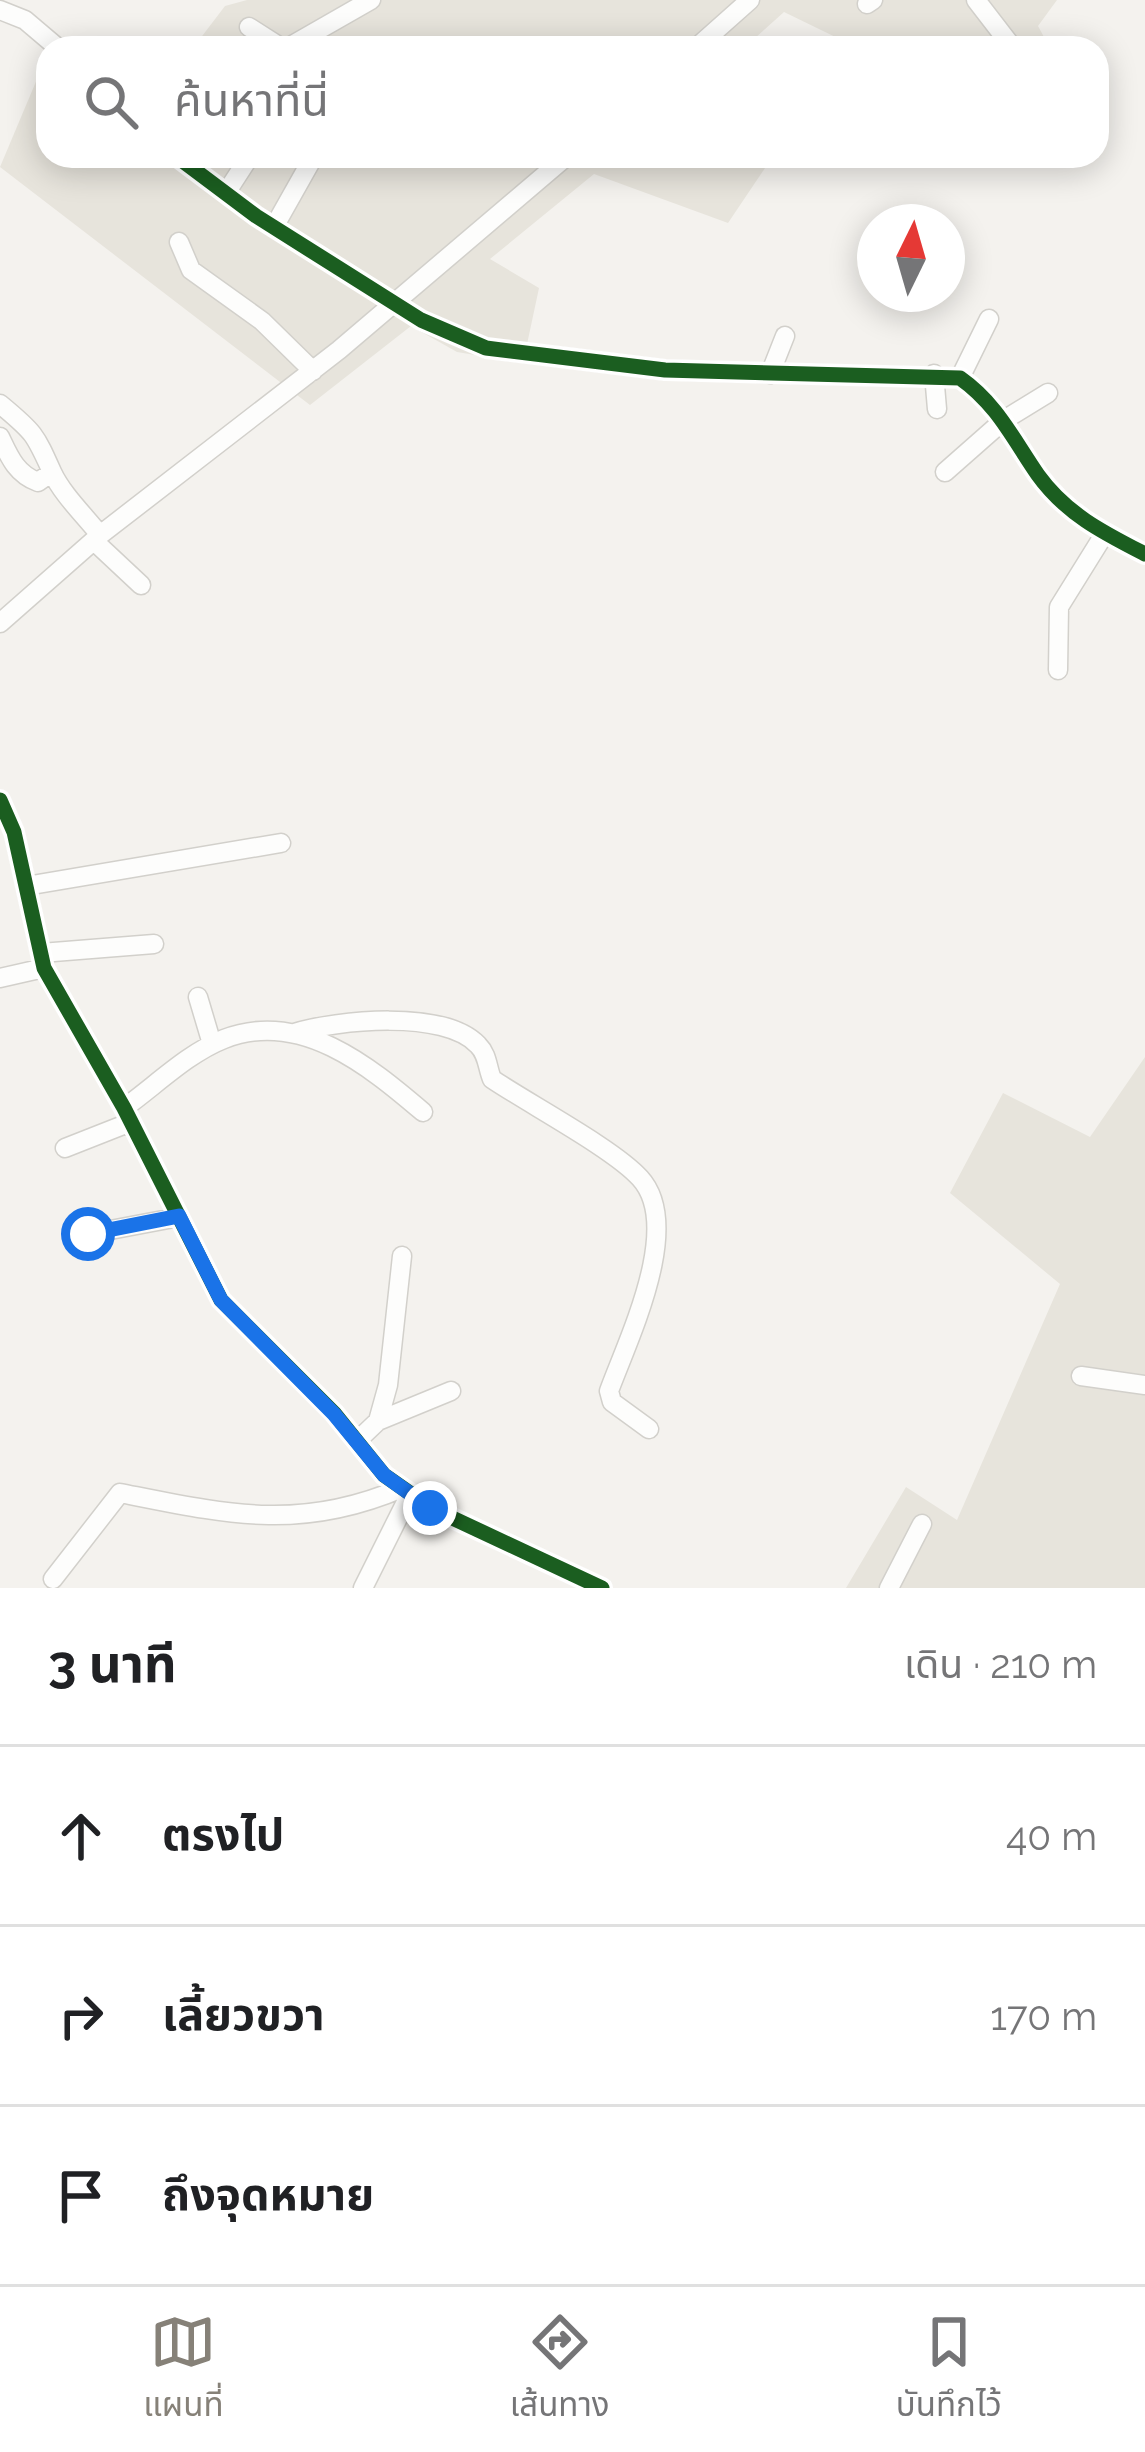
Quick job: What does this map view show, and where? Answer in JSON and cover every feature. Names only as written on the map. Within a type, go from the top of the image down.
[{"type":"street","points":[[306,36],[371,0]]},
{"type":"street","points":[[710,36],[750,0]]},
{"type":"street","points":[[976,0],[1004,36]]},
{"type":"street","points":[[0,10],[25,20],[44,36]]},
{"type":"street","points":[[249,27],[264,36]]},
{"type":"street","points":[[192,168],[274,227],[395,302],[486,348],[665,370],[960,378],[1004,420],[1040,478],[1079,519],[1145,554]]},
{"type":"street","points":[[226,194],[242,168]]},
{"type":"street","points":[[274,227],[307,168]]},
{"type":"street","points":[[0,623],[97,538],[313,371],[553,168]]},
{"type":"street","points":[[178,242],[191,270],[262,321],[313,371]]},
{"type":"street","points":[[960,378],[989,319]]},
{"type":"street","points":[[770,374],[785,336]]},
{"type":"street","points":[[934,374],[937,409]]},
{"type":"street","points":[[945,472],[1004,420],[1048,393]]},
{"type":"street","points":[[0,404],[32,431],[48,454],[52,472],[97,538],[141,585]]},
{"type":"street","points":[[0,436],[15,467],[28,478],[38,482],[52,472]]},
{"type":"street","points":[[1058,670],[1058,607],[1105,533]]},
{"type":"street","points":[[0,800],[43,960],[221,1300],[406,1491],[592,1585]]},
{"type":"street","points":[[26,886],[281,843]]},
{"type":"street","points":[[0,977],[43,960],[154,944]]},
{"type":"street","points":[[198,997],[212,1044]]},
{"type":"street","points":[[65,1148],[128,1115],[212,1044],[239,1034],[294,1033],[352,1018],[385,1019],[474,1040],[487,1055],[492,1079],[642,1180],[656,1213],[651,1277],[609,1391],[612,1402],[649,1430]]},
{"type":"street","points":[[294,1033],[370,1067],[423,1112]]},
{"type":"street","points":[[88,1234],[179,1216]]},
{"type":"street","points":[[378,1420],[388,1384],[402,1256]]},
{"type":"street","points":[[1081,1376],[1145,1384]]},
{"type":"street","points":[[357,1442],[378,1420],[451,1391]]},
{"type":"street","points":[[53,1579],[120,1493],[177,1508],[299,1514],[347,1511],[406,1491]]},
{"type":"street","points":[[362,1588],[406,1491]]},
{"type":"street","points":[[890,1588],[922,1524]]},
{"type":"shaded area","points":[[247,0],[1057,0],[1038,26],[1043,36],[833,36],[784,12],[757,36],[202,36],[225,6]]},
{"type":"shaded area","points":[[36,82],[36,168],[765,168],[728,223],[594,174],[490,259],[539,288],[523,363],[457,352],[411,326],[310,405],[0,167]]},
{"type":"shaded area","points":[[1145,1057],[1145,1588],[846,1588],[906,1487],[957,1520],[1060,1284],[950,1193],[1003,1093],[1090,1137]]},
{"type":"cycle path","points":[[192,168],[256,216],[421,320],[486,348],[665,370],[960,378],[994,411],[1061,501],[1145,554]]},
{"type":"cycle path","points":[[0,800],[14,832],[44,968],[124,1108],[221,1300],[334,1413],[384,1475],[431,1508],[602,1588]]},
{"type":"route","points":[[88,1234],[179,1216],[221,1300],[334,1414],[384,1475],[430,1508]]}]
